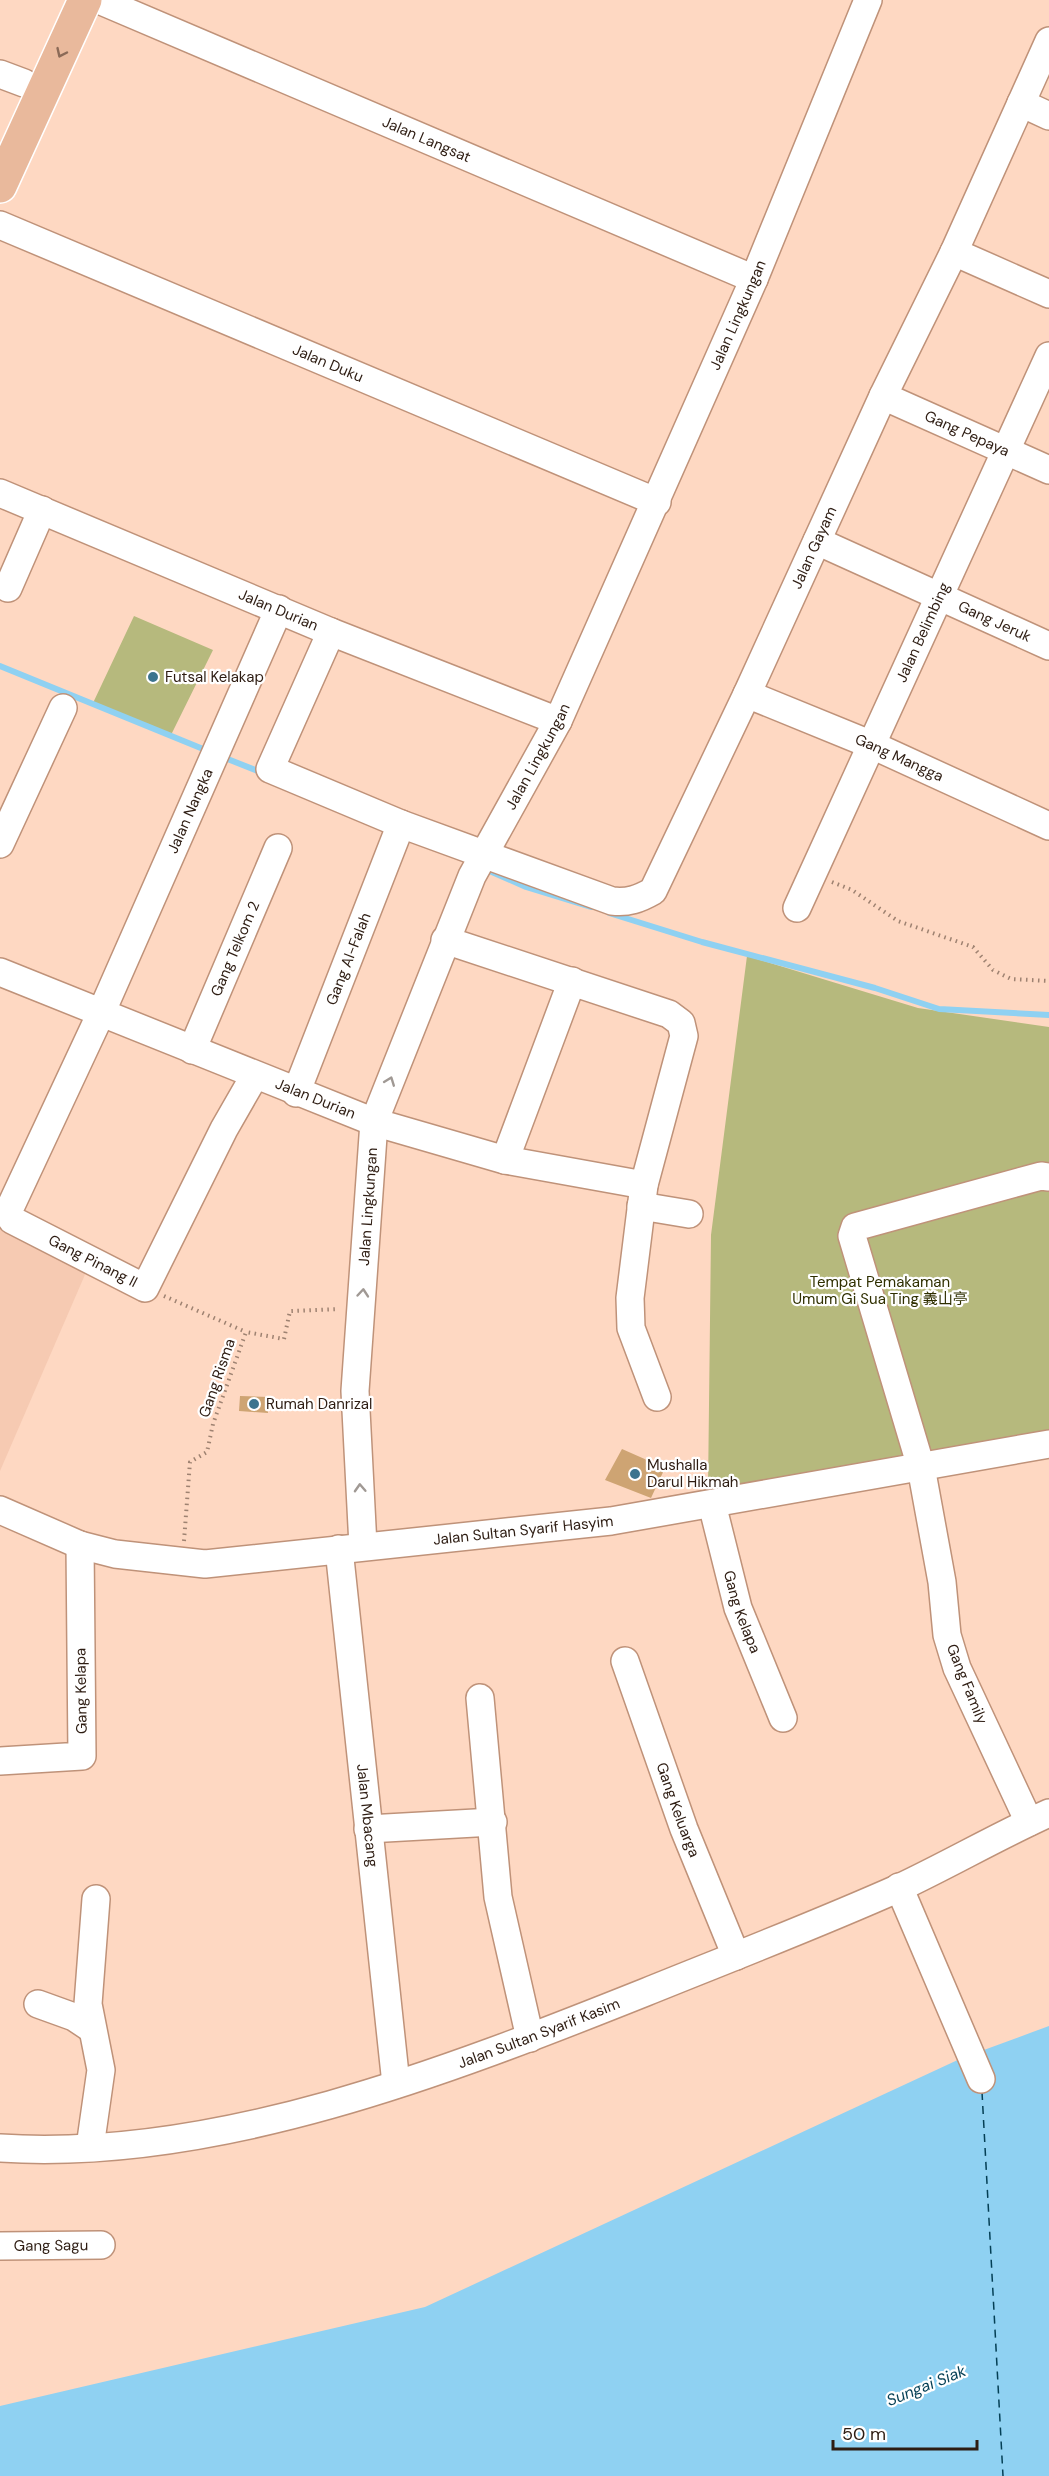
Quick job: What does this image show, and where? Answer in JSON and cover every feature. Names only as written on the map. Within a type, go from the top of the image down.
[{"type":"main road","points":[[0,133],[12,79],[61,0]]},
{"type":"main road","points":[[0,186],[85,0]]},
{"type":"street","name":"Jalan Langsat","points":[[99,0],[754,279]]},
{"type":"street","name":"Jalan Lingkungan","points":[[351,1547],[355,1391],[374,1122],[445,940],[478,866],[558,721],[657,502],[754,279],[868,0]]},
{"type":"street","name":"Jalan Gayam","points":[[478,866],[612,901],[625,902],[641,898],[653,891],[747,694],[883,396],[954,252],[1049,41]]},
{"type":"street","points":[[1021,103],[1049,116]]},
{"type":"street","name":"Jalan Duku","points":[[0,225],[657,502]]},
{"type":"street","points":[[954,252],[1049,294]]},
{"type":"street","name":"Jalan Belimbing","points":[[797,908],[1049,356]]},
{"type":"street","name":"Gang Pepaya","points":[[883,396],[1049,470]]},
{"type":"street","name":"Jalan Durian","points":[[0,493],[331,632],[558,721]]},
{"type":"street","points":[[8,588],[42,510]]},
{"type":"street","name":"Gang Jeruk","points":[[817,541],[1049,646]]},
{"type":"street","name":"Jalan Nangka","points":[[76,1064],[102,1011],[279,609]]},
{"type":"street","points":[[331,632],[270,769],[401,824],[478,866]]},
{"type":"street","name":"Gang Mangga","points":[[747,694],[872,745],[1049,826]]},
{"type":"street","points":[[0,844],[63,708]]},
{"type":"street","name":"Gang Al-Falah","points":[[297,1093],[401,824]]},
{"type":"street","name":"Gang Telkom 2","points":[[192,1050],[279,848]]},
{"type":"street","points":[[445,940],[669,1014],[676,1018],[684,1029],[642,1195],[632,1276],[632,1328],[657,1397]]},
{"type":"street","name":"Jalan Durian","points":[[0,972],[374,1122],[505,1160],[642,1195],[689,1214]]},
{"type":"street","points":[[505,1160],[572,981]]},
{"type":"street","name":"Gang Pinang II","points":[[76,1064],[9,1215],[12,1220],[145,1288],[224,1129],[255,1075]]},
{"type":"street","name":"Gang Family","points":[[1039,1818],[957,1668],[947,1635],[942,1582],[921,1467],[852,1236],[855,1227],[1041,1176],[1049,1177]]},
{"type":"street","name":"Jalan Sultan Syarif Hasyim","points":[[0,1510],[80,1545],[115,1554],[205,1564],[610,1521],[1049,1444]]},
{"type":"street","name":"Gang Kelapa","points":[[712,1504],[738,1608],[783,1718]]},
{"type":"street","name":"Gang Kelapa","points":[[0,1761],[82,1756],[80,1545]]},
{"type":"street","name":"Jalan Mbacang","points":[[351,1547],[368,1829],[396,2084]]},
{"type":"street","name":"Gang Keluarga","points":[[625,1661],[684,1829],[736,1956]]},
{"type":"street","points":[[480,1698],[498,1897],[531,2038]]},
{"type":"street","name":"Jalan Sultan Syarif Kasim","points":[[0,2148],[90,2147],[201,2135],[302,2112],[396,2084],[531,2038],[736,1956],[899,1887],[1039,1818]]},
{"type":"street","points":[[368,1829],[493,1822]]},
{"type":"street","points":[[899,1887],[981,2079]]},
{"type":"street","points":[[90,2147],[101,2070],[88,2004],[96,1899]]},
{"type":"street","points":[[38,2004],[74,2017],[92,2029]]},
{"type":"street","name":"Gang Sagu","points":[[0,2246],[101,2245]]},
{"type":"path","points":[[812,875],[852,890],[898,921],[973,947],[993,970],[1011,979],[1049,981]]},
{"type":"path","points":[[145,1288],[246,1332]]},
{"type":"path","name":"Gang Risma","points":[[184,1562],[190,1462],[207,1452],[213,1424],[246,1332],[284,1339],[290,1311],[362,1308]]},
{"type":"shaded area","points":[[0,1228],[87,1270],[0,1471]]},
{"type":"green space","name":"Futsal Kelakap","points":[[134,616],[213,650],[171,735],[93,703]]},
{"type":"green space","name":"Tempat Pemakaman Umum Gi Sua Ting 義山亭","points":[[747,956],[918,1008],[1049,1027],[1049,1435],[708,1490],[711,1235]]},
{"type":"water","name":"Sungai Siak","points":[[1049,2026],[1049,2476],[0,2476],[0,2406],[425,2307],[962,2058]]},
{"type":"building","name":"Rumah Danrizal","points":[[240,1396],[268,1397],[268,1413],[239,1411]]},
{"type":"building","name":"Mushalla Darul Hikmah","points":[[622,1449],[665,1468],[651,1498],[605,1480]]},
{"type":"waterway","points":[[0,666],[208,751]]},
{"type":"waterway","points":[[220,756],[263,773]]},
{"type":"waterway","points":[[485,869],[526,887],[591,907]]},
{"type":"waterway","points":[[609,913],[702,942],[875,988],[939,1009],[1049,1015]]},
{"type":"ferry route","points":[[982,2092],[1003,2476]]},
{"type":"place","name":"Futsal Kelakap","points":[[153,677]]},
{"type":"place","name":"Rumah Danrizal","points":[[254,1404]]},
{"type":"place","name":"Mushalla Darul Hikmah","points":[[635,1474]]}]
